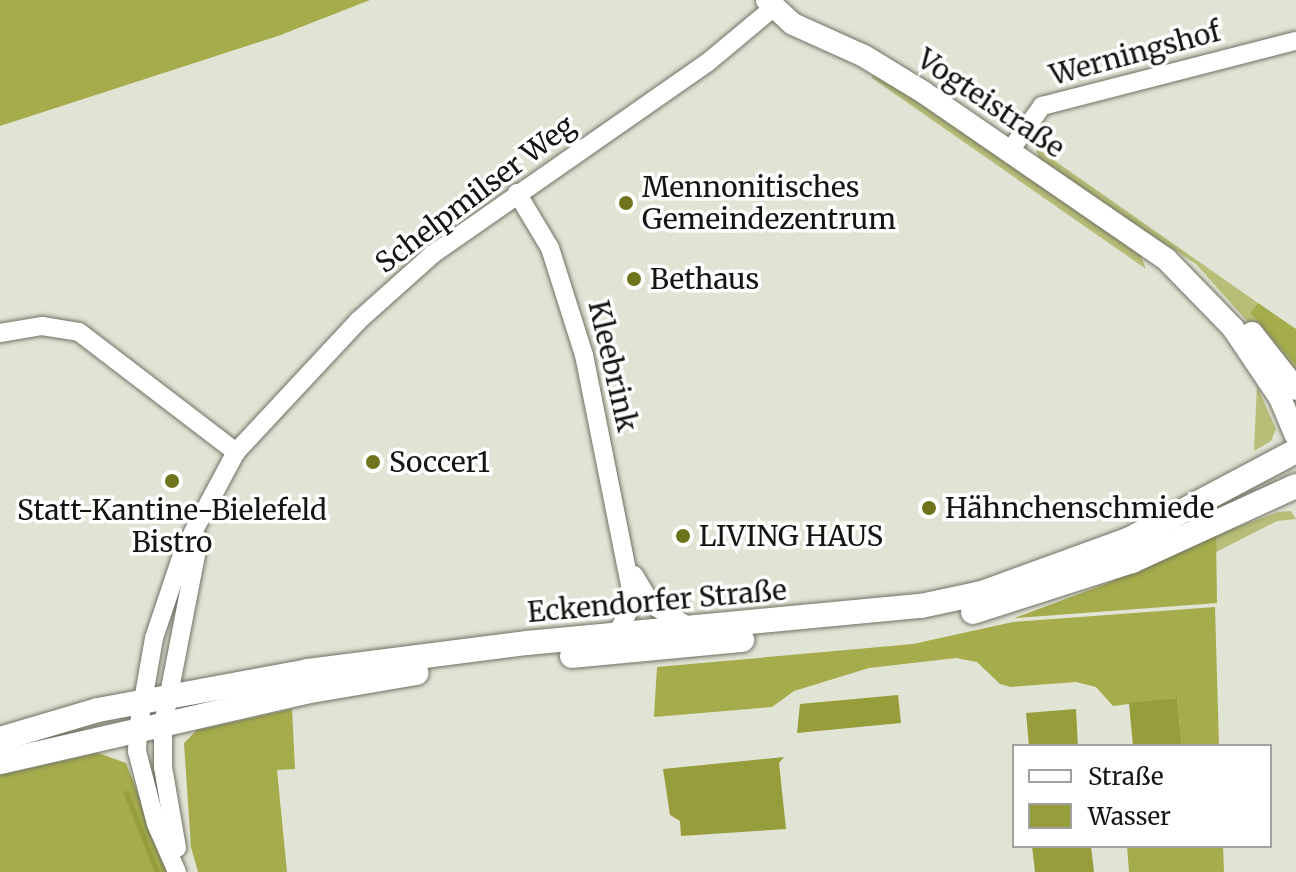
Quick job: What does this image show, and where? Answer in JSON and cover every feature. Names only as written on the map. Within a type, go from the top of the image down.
[{"type":"main road","name":"Eckendorfer Straße","points":[[0,739],[157,698],[393,659],[921,606],[982,593],[1128,540],[1296,451]]},
{"type":"main road","name":"Eckendorfer Straße","points":[[0,762],[138,729],[395,675],[903,623],[985,610],[1132,561],[1296,486]]},
{"type":"street","name":"Vogteistraße","points":[[770,4],[808,32],[892,72],[1216,294],[1296,389]]},
{"type":"street","name":"Schelpmilser Weg","points":[[180,872],[156,824],[137,751],[138,729],[157,698],[196,549],[222,476],[236,452],[358,321],[433,254],[707,63],[770,4]]},
{"type":"street","name":"Werningshof","points":[[1009,152],[1042,106],[1296,41]]},
{"type":"street","name":"Kleebrink","points":[[517,193],[550,248],[577,326],[627,561],[631,607],[616,635]]},
{"type":"street","name":"Vogteistraße","points":[[1177,268],[1241,340],[1280,398],[1296,436]]},
{"type":"street","points":[[0,333],[42,326],[79,332],[236,452]]},
{"type":"street","name":"Kleebrink","points":[[627,561],[652,605],[691,628]]},
{"type":"street","name":"Schelpmilser Weg","points":[[157,698],[163,725],[170,824],[180,872]]},
{"type":"shaded area","points":[[0,0],[370,0],[278,36],[0,126]]},
{"type":"shaded area","points":[[876,70],[1139,251],[1146,269],[872,78]]},
{"type":"shaded area","points":[[1035,147],[1258,303],[1250,313],[1296,365],[1296,376],[1196,264],[1040,162]]},
{"type":"shaded area","points":[[1258,303],[1296,329],[1296,365],[1250,313]]},
{"type":"shaded area","points":[[1257,386],[1276,429],[1271,441],[1254,451]]},
{"type":"shaded area","points":[[1291,511],[1296,519],[1277,521],[1216,552],[1216,535],[1278,512]]},
{"type":"shaded area","points":[[1216,535],[1217,603],[1015,618],[1108,583]]},
{"type":"shaded area","points":[[1215,607],[1219,744],[1182,744],[1177,698],[1113,706],[1096,687],[1076,682],[1011,687],[1000,684],[977,662],[956,658],[869,668],[794,691],[772,707],[654,717],[657,667],[913,644],[1013,622]]},
{"type":"shaded area","points":[[292,709],[295,769],[277,770],[287,872],[198,872],[191,847],[184,743],[197,730]]},
{"type":"shaded area","points":[[98,753],[126,763],[169,872],[0,872],[0,775]]},
{"type":"shaded area","points":[[1127,848],[1223,848],[1224,872],[1129,872]]},
{"type":"water","points":[[898,695],[901,723],[797,733],[800,704]]},
{"type":"water","points":[[1177,698],[1182,744],[1133,744],[1129,703]]},
{"type":"water","points":[[1076,709],[1078,744],[1029,744],[1026,713]]},
{"type":"water","points":[[784,757],[779,763],[786,829],[681,836],[680,821],[670,815],[663,769]]},
{"type":"water","points":[[1032,848],[1091,848],[1094,872],[1035,872]]},
{"type":"waterway","points":[[126,793],[157,872]]},
{"type":"place","name":"Mennonitisches Gemeindezentrum","points":[[626,203]]},
{"type":"place","name":"Bethaus","points":[[634,279]]},
{"type":"place","name":"Soccer1","points":[[373,462]]},
{"type":"place","name":"Statt-Kantine-Bielefeld Bistro","points":[[172,481]]},
{"type":"place","name":"Hähnchenschmiede","points":[[929,508]]},
{"type":"place","name":"LIVING HAUS","points":[[683,536]]}]
